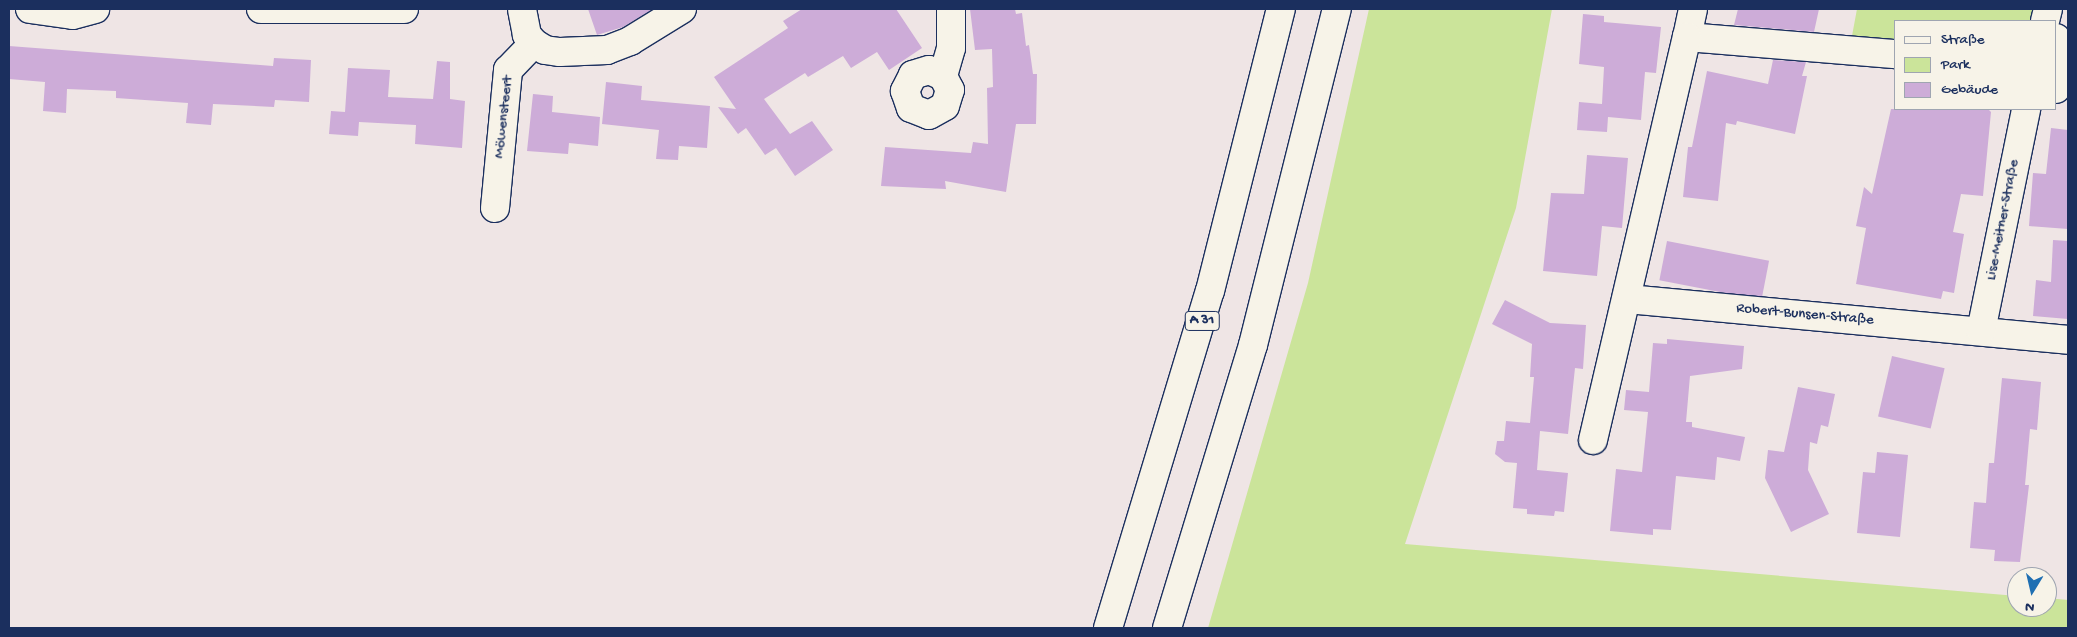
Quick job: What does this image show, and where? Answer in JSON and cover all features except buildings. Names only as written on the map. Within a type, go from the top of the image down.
[{"type":"main road","points":[[30,9],[73,15],[95,9]]},
{"type":"main road","points":[[261,9],[404,9]]},
{"type":"main road","points":[[522,9],[527,35],[545,50],[560,52],[607,50],[630,41],[682,9]]},
{"type":"main road","points":[[943,76],[951,48],[951,9]]},
{"type":"main road","name":"A 31","points":[[1108,628],[1210,291],[1281,9]]},
{"type":"main road","points":[[1168,628],[1253,345],[1338,9]]},
{"type":"main road","points":[[1593,440],[1628,300],[1693,9]]},
{"type":"main road","points":[[1687,37],[1894,54]]},
{"type":"main road","points":[[2057,39],[2067,54],[2068,65],[2057,87]]},
{"type":"main road","name":"Möwensteert","points":[[496,208],[508,70],[534,42]]},
{"type":"main road","name":"Lise-Meitner-Straße","points":[[1981,332],[2026,110]]},
{"type":"main road","name":"Robert-Bunsen-Straße","points":[[1628,300],[2068,340]]},
{"type":"green space","points":[[1369,9],[1552,9],[1516,208],[1405,544],[2007,595],[2007,617],[2057,617],[2057,599],[2068,600],[2068,628],[1208,628],[1308,283]]},
{"type":"green space","points":[[1857,9],[2048,9],[2045,20],[1894,20],[1894,54],[1849,52]]}]
